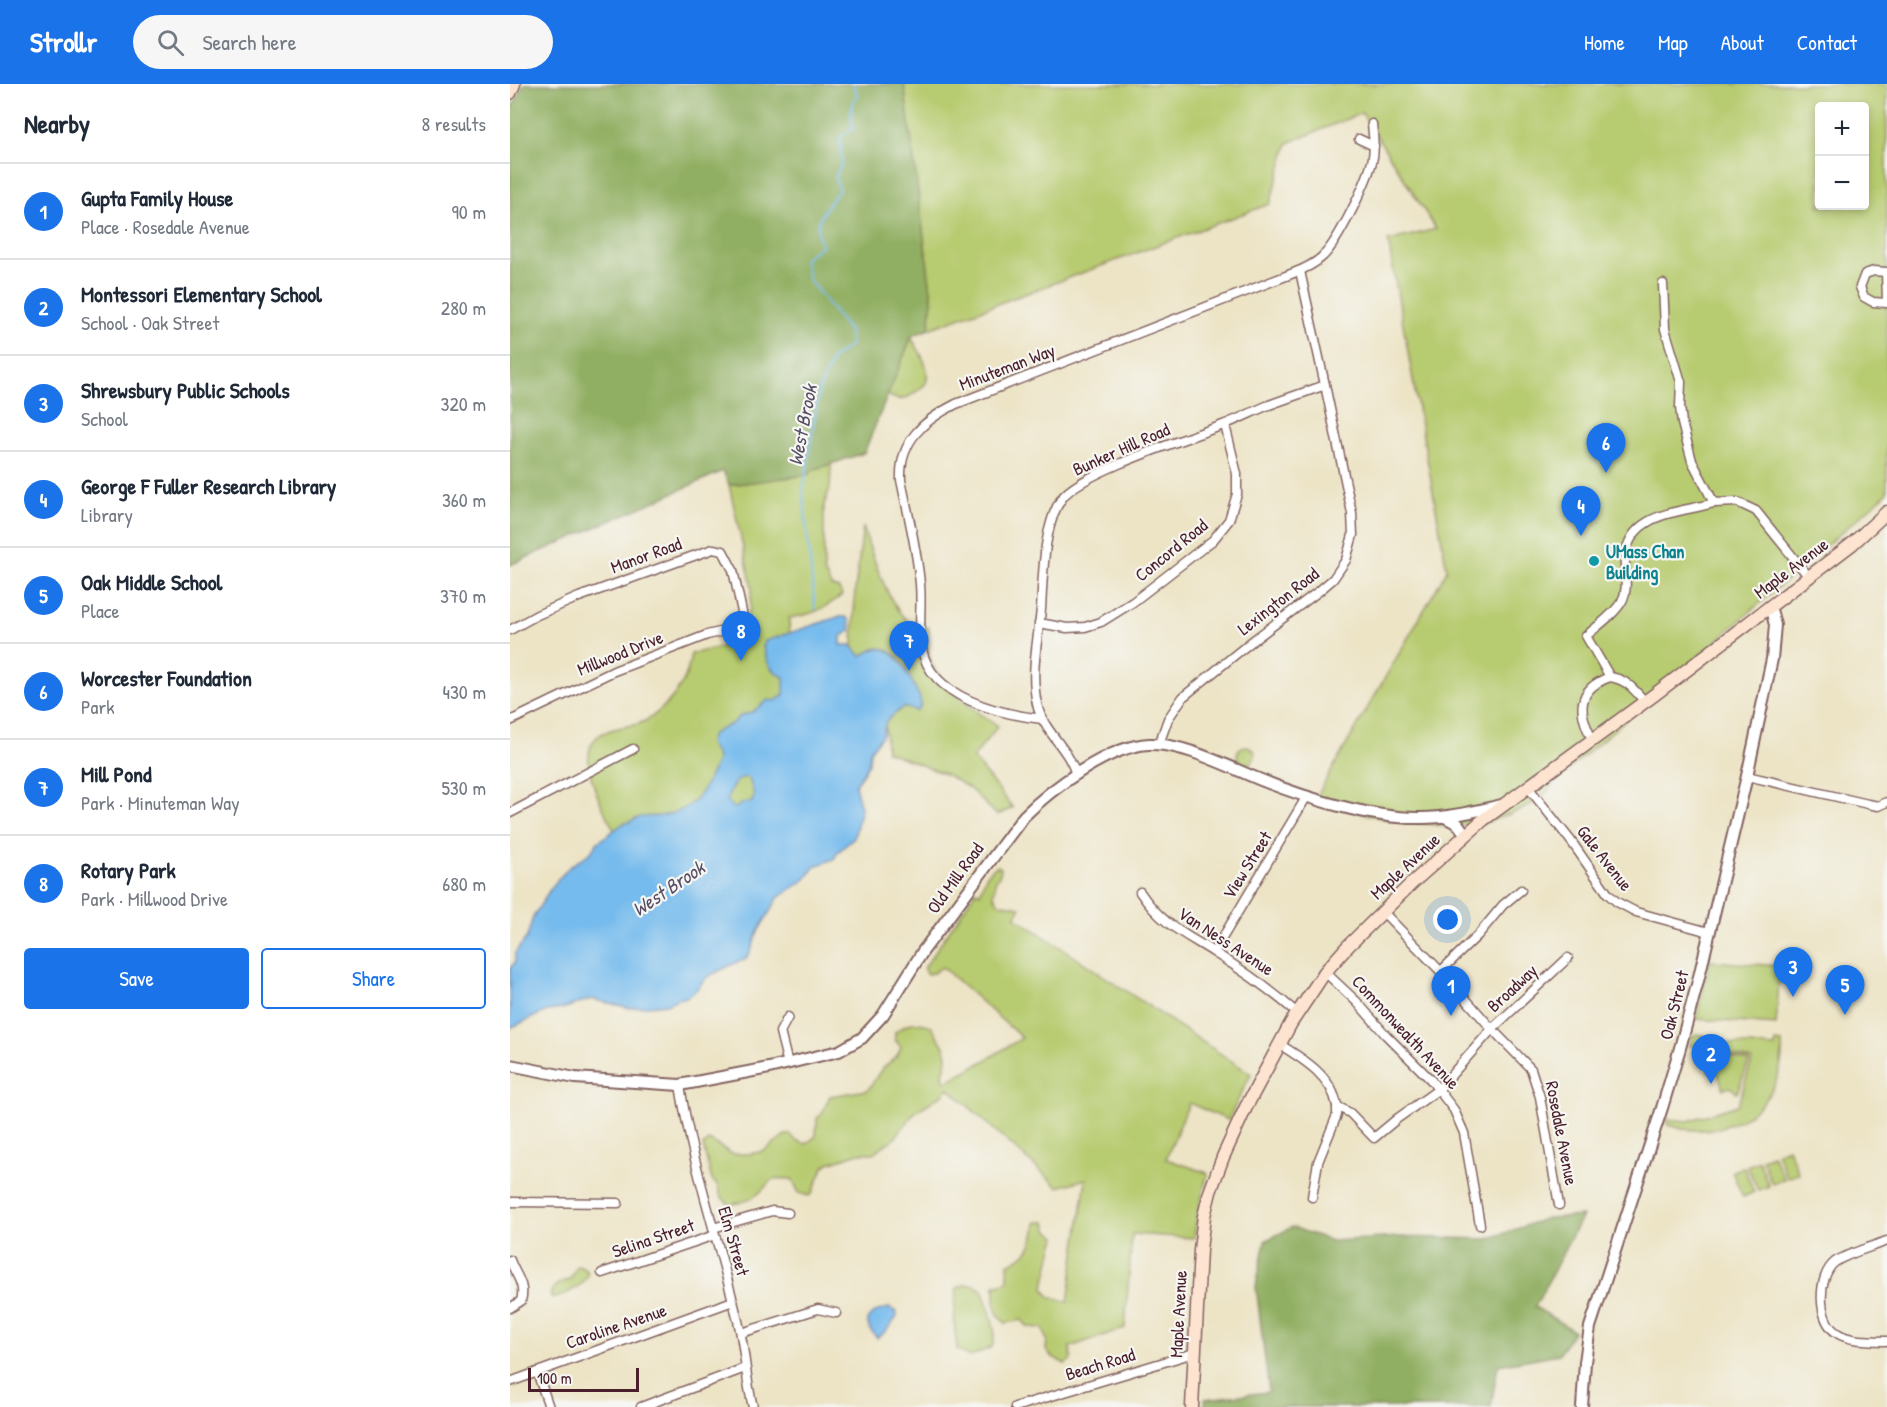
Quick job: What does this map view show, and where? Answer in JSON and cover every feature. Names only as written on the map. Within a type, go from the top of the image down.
[{"type":"main road","points":[[510,93],[514,84]]},
{"type":"main road","name":"Maple Avenue","points":[[1192,1407],[1200,1250],[1207,1204],[1218,1169],[1236,1127],[1279,1044],[1325,972],[1382,911],[1476,826],[1645,702],[1809,577],[1860,537],[1887,512]]},
{"type":"street","name":"Minuteman Way","points":[[1042,719],[998,712],[974,702],[951,690],[940,680],[924,658],[920,638],[919,578],[900,471],[906,449],[913,435],[928,419],[956,404],[1300,271],[1322,258],[1340,232],[1371,166],[1374,146],[1372,124]]},
{"type":"street","points":[[1359,139],[1374,146]]},
{"type":"street","points":[[1886,269],[1887,301],[1876,303],[1862,295],[1860,289],[1865,274],[1886,269]]},
{"type":"street","points":[[1300,271],[1325,385]]},
{"type":"street","points":[[1663,284],[1665,328],[1681,382],[1682,424],[1692,461],[1714,503]]},
{"type":"street","name":"Bunker Hill Road","points":[[1076,775],[1073,763],[1042,719],[1037,705],[1034,679],[1048,538],[1059,503],[1067,492],[1087,479],[1325,385]]},
{"type":"street","name":"Lexington Road","points":[[1159,744],[1168,719],[1183,697],[1319,591],[1339,572],[1346,560],[1353,535],[1352,513],[1325,385]]},
{"type":"street","name":"Concord Road","points":[[1039,623],[1085,627],[1101,622],[1133,602],[1214,540],[1229,520],[1237,494],[1237,474],[1225,425]]},
{"type":"street","points":[[1610,677],[1586,636],[1622,600],[1626,585],[1626,552],[1631,539],[1641,527],[1660,515],[1714,503],[1737,502],[1756,511],[1809,577]]},
{"type":"street","name":"Manor Road","points":[[510,630],[537,615],[585,595],[713,549],[723,551],[730,561],[745,626]]},
{"type":"street","name":"Oak Street","points":[[1582,1407],[1584,1367],[1590,1327],[1677,1060],[1747,776],[1774,643],[1775,623],[1770,606]]},
{"type":"street","name":"Millwood Drive","points":[[510,721],[614,671],[707,635],[745,626]]},
{"type":"street","points":[[1592,740],[1581,715],[1588,692],[1610,677],[1616,678],[1628,684],[1645,702]]},
{"type":"street","name":"Old Mill Road","points":[[510,1065],[575,1078],[680,1085],[788,1064],[839,1051],[855,1043],[870,1031],[889,1006],[923,951],[1018,825],[1039,803],[1076,775],[1118,751],[1138,745],[1159,744],[1200,756],[1307,796],[1395,817],[1445,817],[1503,805]]},
{"type":"street","points":[[510,813],[633,749]]},
{"type":"street","points":[[1747,776],[1878,806],[1887,802]]},
{"type":"street","name":"Gale Avenue","points":[[1527,787],[1571,841],[1608,894],[1617,902],[1636,912],[1709,932]]},
{"type":"street","name":"View Street","points":[[1214,952],[1307,796]]},
{"type":"street","points":[[1466,813],[1476,826]]},
{"type":"street","points":[[1445,817],[1458,824],[1466,835]]},
{"type":"street","points":[[1441,971],[1478,935],[1503,905],[1521,890]]},
{"type":"street","name":"Van Ness Avenue","points":[[1140,892],[1151,908],[1170,926],[1214,952],[1272,992],[1297,1013]]},
{"type":"street","name":"Rosedale Avenue","points":[[1382,911],[1531,1069],[1537,1082],[1559,1205]]},
{"type":"street","name":"Broadway","points":[[1337,1106],[1350,1113],[1374,1138],[1439,1089],[1492,1029],[1568,958]]},
{"type":"street","name":"Commonwealth Avenue","points":[[1325,972],[1357,1002],[1439,1089],[1454,1110],[1461,1125],[1480,1225]]},
{"type":"street","points":[[788,1017],[780,1032],[788,1064]]},
{"type":"street","points":[[1279,1044],[1303,1059],[1321,1075],[1332,1091],[1337,1106],[1337,1115],[1318,1162],[1312,1197]]},
{"type":"street","name":"Elm Street","points":[[680,1085],[686,1126],[741,1334],[753,1407]]},
{"type":"street","points":[[510,1202],[618,1203]]},
{"type":"street","name":"Selina Street","points":[[602,1273],[772,1211],[788,1213]]},
{"type":"street","points":[[1887,1241],[1836,1262],[1829,1269],[1825,1278],[1823,1303],[1825,1320],[1836,1333],[1850,1338],[1887,1341]]},
{"type":"street","points":[[510,1260],[522,1284],[523,1296],[519,1303],[510,1308]]},
{"type":"street","name":"Caroline Avenue","points":[[510,1382],[733,1301]]},
{"type":"street","points":[[741,1334],[818,1309],[836,1313]]},
{"type":"street","name":"Beach Road","points":[[1015,1407],[1194,1353]]},
{"type":"street","points":[[641,1407],[745,1368]]},
{"type":"street","points":[[537,1372],[549,1407]]},
{"type":"green space","points":[[524,84],[904,84],[932,300],[929,329],[912,336],[864,453],[813,470],[808,475],[729,485],[723,471],[510,565],[510,112]]},
{"type":"green space","points":[[904,84],[1887,84],[1887,493],[1555,781],[1543,797],[1521,810],[1487,822],[1452,827],[1385,819],[1314,801],[1447,570],[1388,241],[1436,229],[1362,113],[1288,143],[1270,204],[929,329],[932,300]]},
{"type":"green space","points":[[900,321],[923,358],[927,380],[920,389],[903,399],[894,398],[885,393],[832,450],[830,488],[824,505],[824,571],[831,586],[839,589],[842,595],[817,611],[789,618],[792,694],[748,776],[763,817],[614,830],[598,798],[590,772],[590,748],[595,739],[609,731],[638,724],[653,716],[674,695],[684,679],[691,654],[724,646],[736,638],[750,609],[752,587],[729,485],[759,481]]},
{"type":"green space","points":[[863,527],[881,576],[900,613],[912,623],[929,628],[931,661],[940,677],[963,701],[998,726],[973,758],[1013,808],[997,815],[969,788],[947,775],[886,751],[883,670],[849,655],[853,648],[855,590]]},
{"type":"green space","points":[[1246,746],[1252,749],[1255,755],[1252,761],[1246,764],[1240,761],[1237,755],[1240,749]]},
{"type":"green space","points":[[998,866],[1001,868],[995,882],[994,896],[999,903],[1021,907],[1015,917],[1251,1074],[1228,1120],[1189,1103],[1166,1159],[1208,1173],[1194,1238],[1132,1234],[1125,1328],[1070,1347],[1072,1359],[1065,1364],[1051,1356],[1046,1350],[1047,1340],[1043,1328],[1028,1327],[1022,1320],[1006,1323],[998,1315],[995,1306],[995,1285],[1003,1284],[1008,1280],[1008,1264],[1030,1248],[1036,1222],[1046,1222],[1048,1230],[1057,1237],[1044,1289],[1050,1297],[1068,1302],[1086,1179],[1058,1187],[948,1088],[945,1093],[915,1112],[895,1138],[873,1153],[859,1153],[829,1163],[823,1168],[809,1196],[799,1193],[792,1179],[779,1178],[772,1180],[752,1198],[730,1205],[721,1197],[717,1185],[712,1180],[703,1146],[709,1140],[732,1154],[749,1154],[764,1151],[785,1135],[791,1135],[795,1140],[806,1144],[816,1136],[817,1118],[821,1115],[830,1096],[868,1090],[881,1070],[897,1056],[901,1047],[895,1040],[895,1032],[908,1024],[920,1023],[931,1026],[941,1041],[947,1058],[943,1072],[945,1082],[1022,1038],[942,967],[934,973],[926,974],[924,968],[976,891],[980,893],[988,874]]},
{"type":"green space","points":[[1710,961],[1780,966],[1776,1025],[1696,1019]]},
{"type":"green space","points":[[1696,1034],[1703,1035],[1707,1042],[1775,1047],[1776,1042],[1782,1043],[1781,1066],[1774,1085],[1763,1102],[1748,1115],[1731,1124],[1711,1129],[1690,1130],[1668,1125],[1666,1119],[1688,1121],[1738,1105],[1752,1060],[1690,1046],[1691,1037]]},
{"type":"green space","points":[[1716,1054],[1749,1061],[1737,1093],[1730,1087],[1723,1089],[1717,1070],[1708,1071]]},
{"type":"green space","points":[[1788,1148],[1799,1173],[1787,1178],[1777,1153]]},
{"type":"green space","points":[[1773,1155],[1784,1179],[1772,1184],[1762,1159]]},
{"type":"green space","points":[[1759,1161],[1769,1186],[1758,1190],[1747,1166]]},
{"type":"green space","points":[[1744,1167],[1754,1192],[1743,1197],[1732,1172]]},
{"type":"green space","points":[[1582,1216],[1535,1307],[1574,1331],[1559,1354],[1498,1365],[1491,1407],[1205,1407],[1205,1399],[1269,1392],[1256,1286],[1265,1241],[1292,1227],[1332,1241],[1401,1237],[1488,1239],[1547,1218]]},
{"type":"green space","points":[[577,1266],[588,1273],[582,1284],[567,1294],[551,1298],[553,1288],[559,1283],[570,1280]]},
{"type":"green space","points":[[974,1285],[982,1290],[992,1318],[994,1333],[992,1347],[969,1357],[957,1349],[955,1326],[957,1288]]},
{"type":"water","points":[[838,617],[846,617],[851,630],[841,637],[841,645],[851,645],[861,656],[874,649],[890,652],[903,665],[920,698],[921,705],[917,711],[903,707],[886,721],[882,736],[870,751],[869,763],[855,785],[861,808],[854,838],[838,852],[834,859],[815,866],[806,879],[778,898],[757,933],[752,949],[745,960],[707,977],[687,997],[667,1004],[630,1008],[591,999],[562,1009],[547,1011],[510,1028],[510,969],[515,962],[515,953],[527,937],[533,917],[551,888],[568,868],[591,852],[598,842],[624,823],[641,817],[672,814],[690,804],[697,798],[708,781],[717,761],[709,743],[712,734],[733,723],[740,716],[752,712],[768,700],[775,701],[784,695],[784,677],[769,665],[763,647],[765,641]],"holes":[[[749,778],[754,795],[752,802],[743,803],[736,808],[731,806],[727,799],[734,785],[739,779]]]},
{"type":"water","points":[[889,1308],[896,1312],[897,1317],[877,1338],[869,1327],[869,1318],[876,1312]]},
{"type":"waterway","name":"West Brook","points":[[815,609],[803,492],[819,390],[833,358],[851,345],[849,331],[809,280],[804,259],[822,245],[819,237],[819,222],[825,209],[839,190],[835,178],[842,163],[840,137],[853,129],[851,109],[857,94],[853,84]]},
{"type":"place","name":"Worcester Foundation","points":[[1606,473]]},
{"type":"place","name":"George F Fuller Research Library","points":[[1581,536]]},
{"type":"place","name":"UMass Chan Building","points":[[1594,561]]},
{"type":"place","name":"Rotary Park","points":[[741,661]]},
{"type":"place","name":"Mill Pond","points":[[909,671]]},
{"type":"place","name":"Shrewsbury Public Schools","points":[[1793,997]]},
{"type":"place","name":"Oak Middle School","points":[[1845,1015]]},
{"type":"place","name":"Gupta Family House","points":[[1451,1016]]},
{"type":"place","name":"Montessori Elementary School","points":[[1711,1084]]}]
